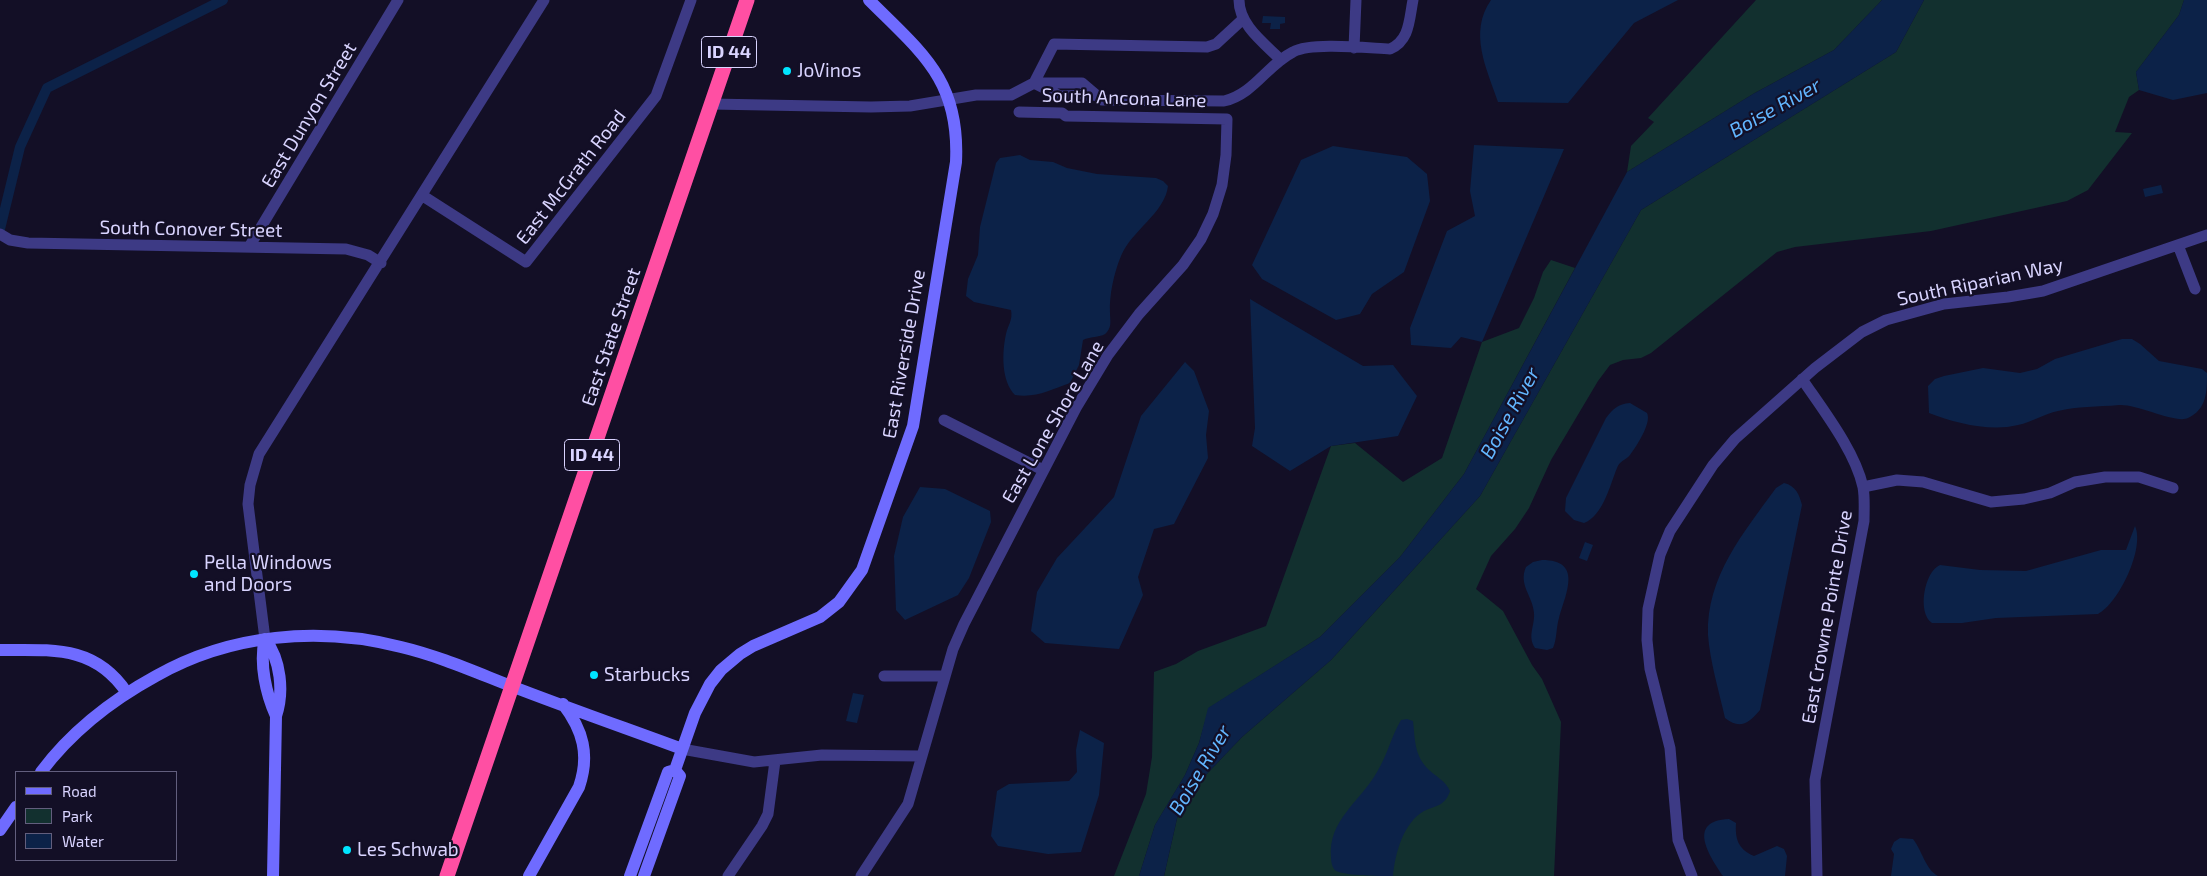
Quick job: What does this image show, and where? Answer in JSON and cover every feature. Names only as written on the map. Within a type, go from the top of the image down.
[{"type":"highway","name":"East State Street","points":[[511,686],[747,0]]},
{"type":"highway","name":"ID 44","points":[[447,876],[511,686]]},
{"type":"street","name":"East Dunyon Street","points":[[249,247],[398,0]]},
{"type":"street","points":[[273,876],[276,716],[269,700],[262,652],[265,639],[248,504],[253,471],[259,454],[279,420],[381,263],[544,0]]},
{"type":"street","name":"East McGrath Road","points":[[423,196],[526,262],[656,96],[691,0]]},
{"type":"street","name":"East Riverside Drive","points":[[675,770],[694,713],[710,684],[721,670],[753,646],[805,626],[820,617],[852,587],[869,554],[913,426],[956,162],[956,127],[950,99],[940,77],[926,56],[869,0]]},
{"type":"street","points":[[1239,0],[1242,20],[1281,60]]},
{"type":"street","points":[[1354,48],[1356,0]]},
{"type":"street","points":[[711,104],[910,106],[976,95],[1011,95],[1034,83],[1082,83],[1102,100],[1224,101],[1240,96],[1250,89],[1293,51],[1306,47],[1390,49],[1402,41],[1407,33],[1413,0]]},
{"type":"street","points":[[1034,83],[1054,44],[1207,47],[1216,44],[1242,20]]},
{"type":"street","name":"South Ancona Lane","points":[[1019,112],[1062,113],[1066,116],[1227,118]]},
{"type":"street","name":"East Lone Shore Lane","points":[[861,876],[908,804],[953,649],[964,624],[1076,408],[1108,355],[1139,314],[1183,265],[1201,239],[1213,214],[1222,185],[1226,155],[1227,118]]},
{"type":"street","name":"South Conover Street","points":[[0,234],[10,240],[28,243],[346,249],[368,256],[381,263]]},
{"type":"street","name":"South Riparian Way","points":[[1692,876],[1678,840],[1670,748],[1650,669],[1647,640],[1648,609],[1652,581],[1670,532],[1713,465],[1735,439],[1802,379],[1842,346],[1886,320],[1944,304],[2043,291],[2207,235]]},
{"type":"street","points":[[2178,245],[2194,289]]},
{"type":"street","name":"East Crowne Pointe Drive","points":[[1802,379],[1850,454],[1863,487],[1864,522],[1815,780],[1817,876]]},
{"type":"street","points":[[944,420],[1043,470]]},
{"type":"street","points":[[1863,487],[1897,480],[1923,482],[1990,502],[2024,499],[2050,493],[2075,482],[2105,477],[2139,477],[2172,488]]},
{"type":"street","points":[[42,771],[60,749],[87,723],[126,693],[179,662],[207,652],[265,639],[316,635],[371,640],[425,654],[682,749],[754,762],[822,755],[921,756]]},
{"type":"street","points":[[0,650],[56,650],[77,654],[104,667],[118,681],[126,693]]},
{"type":"street","points":[[884,676],[945,676]]},
{"type":"street","points":[[529,876],[579,786],[584,773],[586,753],[580,733],[563,704]]},
{"type":"street","points":[[728,876],[768,814],[775,761]]},
{"type":"street","name":"East Riverside Drive","points":[[630,876],[668,772],[675,770]]},
{"type":"street","name":"East Riverside Drive","points":[[644,876],[680,776],[675,770]]},
{"type":"street","points":[[0,830],[15,808]]},
{"type":"green space","points":[[1756,0],[1882,0],[1834,50],[1753,94],[1627,172],[1631,146],[1654,122],[1648,118]]},
{"type":"green space","points":[[1924,0],[2184,0],[2179,15],[2136,72],[2139,90],[2129,97],[2115,132],[2132,133],[2088,190],[2067,201],[1931,231],[1795,247],[1777,252],[1651,353],[1641,358],[1623,360],[1610,365],[1598,381],[1551,460],[1529,508],[1515,529],[1491,556],[1476,589],[1503,611],[1532,665],[1542,679],[1561,722],[1554,876],[1164,876],[1181,801],[1242,737],[1331,660],[1480,496],[1641,210],[1896,52]]},
{"type":"green space","points":[[1551,260],[1575,268],[1464,474],[1400,557],[1320,637],[1209,708],[1199,743],[1185,775],[1155,825],[1139,876],[1114,876],[1146,794],[1152,757],[1154,672],[1176,664],[1198,651],[1266,626],[1331,446],[1355,443],[1403,482],[1442,458],[1482,342],[1519,328],[1534,298],[1543,272]]},
{"type":"water","points":[[1491,0],[1678,0],[1634,23],[1568,103],[1498,102],[1485,64],[1480,38],[1484,13]]},
{"type":"water","name":"Boise River","points":[[1882,0],[1924,0],[1896,52],[1641,210],[1480,496],[1331,660],[1242,737],[1181,801],[1164,876],[1139,876],[1155,825],[1185,775],[1199,743],[1208,708],[1320,637],[1400,557],[1464,474],[1627,172],[1753,94],[1834,50]]},
{"type":"water","points":[[2184,0],[2207,0],[2207,93],[2173,100],[2139,90],[2136,72],[2179,15]]},
{"type":"water","points":[[1263,16],[1285,17],[1285,23],[1280,24],[1280,29],[1270,29],[1271,23],[1262,23]]},
{"type":"water","points":[[1474,145],[1564,149],[1482,342],[1461,337],[1451,348],[1411,345],[1410,328],[1447,231],[1475,216],[1470,191]]},
{"type":"water","points":[[1333,146],[1407,157],[1427,174],[1430,201],[1404,272],[1372,294],[1360,314],[1336,320],[1262,279],[1252,265],[1301,160]]},
{"type":"water","points":[[1020,155],[1030,160],[1053,162],[1067,168],[1097,174],[1156,178],[1168,186],[1166,196],[1161,205],[1132,238],[1121,256],[1111,292],[1109,330],[1103,335],[1083,340],[1079,365],[1070,383],[1043,393],[1023,396],[1015,395],[1010,389],[1005,374],[1003,358],[1007,331],[1011,320],[1011,310],[974,302],[966,296],[968,279],[978,255],[980,227],[996,163],[1000,158]]},
{"type":"water","points":[[2161,185],[2163,193],[2145,197],[2143,189]]},
{"type":"water","points":[[1250,299],[1363,366],[1393,365],[1417,396],[1398,436],[1331,446],[1290,471],[1252,446],[1255,428]]},
{"type":"water","points":[[2122,339],[2132,339],[2159,361],[2202,369],[2207,373],[2205,399],[2199,410],[2188,418],[2182,419],[2136,407],[2119,405],[2080,407],[2053,412],[2028,422],[2007,427],[1984,427],[1961,423],[1929,413],[1928,386],[1935,379],[1983,368],[2020,373],[2037,369],[2055,359]]},
{"type":"water","points":[[1185,362],[1194,371],[1209,411],[1206,435],[1208,458],[1174,524],[1154,529],[1138,577],[1143,595],[1119,649],[1045,643],[1031,631],[1037,592],[1057,558],[1114,497],[1141,416]]},
{"type":"water","points":[[1630,403],[1647,413],[1647,423],[1643,435],[1630,455],[1618,466],[1605,499],[1596,514],[1584,523],[1574,520],[1565,511],[1566,498],[1606,418],[1622,404]]},
{"type":"water","points":[[1784,483],[1796,491],[1802,505],[1760,710],[1748,721],[1735,724],[1725,718],[1711,656],[1708,635],[1709,614],[1713,594],[1729,556],[1776,488]]},
{"type":"water","points":[[920,487],[945,489],[990,511],[991,522],[969,578],[958,595],[905,620],[896,610],[894,556],[903,517]]},
{"type":"water","points":[[2135,526],[2137,536],[2136,547],[2128,574],[2114,599],[2098,614],[1996,618],[1962,623],[1932,623],[1927,618],[1924,602],[1926,584],[1934,569],[1940,565],[1980,570],[2026,571],[2101,550],[2126,550]]},
{"type":"water","points":[[1585,542],[1593,545],[1587,561],[1579,558]]},
{"type":"water","points":[[1542,560],[1555,561],[1563,566],[1569,580],[1554,645],[1553,648],[1547,650],[1535,648],[1533,644],[1531,635],[1534,613],[1524,579],[1526,567],[1533,562]]},
{"type":"water","points":[[853,693],[864,695],[857,723],[846,721]]},
{"type":"water","points":[[1401,720],[1413,721],[1416,746],[1423,764],[1448,787],[1450,791],[1448,796],[1446,800],[1437,806],[1417,816],[1405,831],[1398,849],[1393,876],[1356,875],[1336,871],[1331,859],[1331,844],[1335,832],[1346,812],[1377,772]]},
{"type":"water","points":[[1080,730],[1104,743],[1099,795],[1081,852],[1048,854],[998,846],[991,836],[997,791],[1009,784],[1069,781],[1077,772],[1076,750]]},
{"type":"water","points":[[1729,819],[1736,823],[1737,839],[1741,847],[1754,856],[1777,846],[1784,849],[1787,856],[1785,876],[1723,876],[1707,849],[1705,832],[1708,826],[1716,821]]},
{"type":"water","points":[[1900,838],[1913,839],[1930,869],[1938,876],[1891,876],[1894,854],[1891,849],[1894,842]]},
{"type":"waterway","points":[[0,229],[20,147],[47,88],[223,0]]},
{"type":"place","name":"JoVinos","points":[[787,71]]},
{"type":"place","name":"Pella Windows and Doors","points":[[194,574]]},
{"type":"place","name":"Starbucks","points":[[594,675]]},
{"type":"place","name":"Les Schwab","points":[[347,850]]}]
